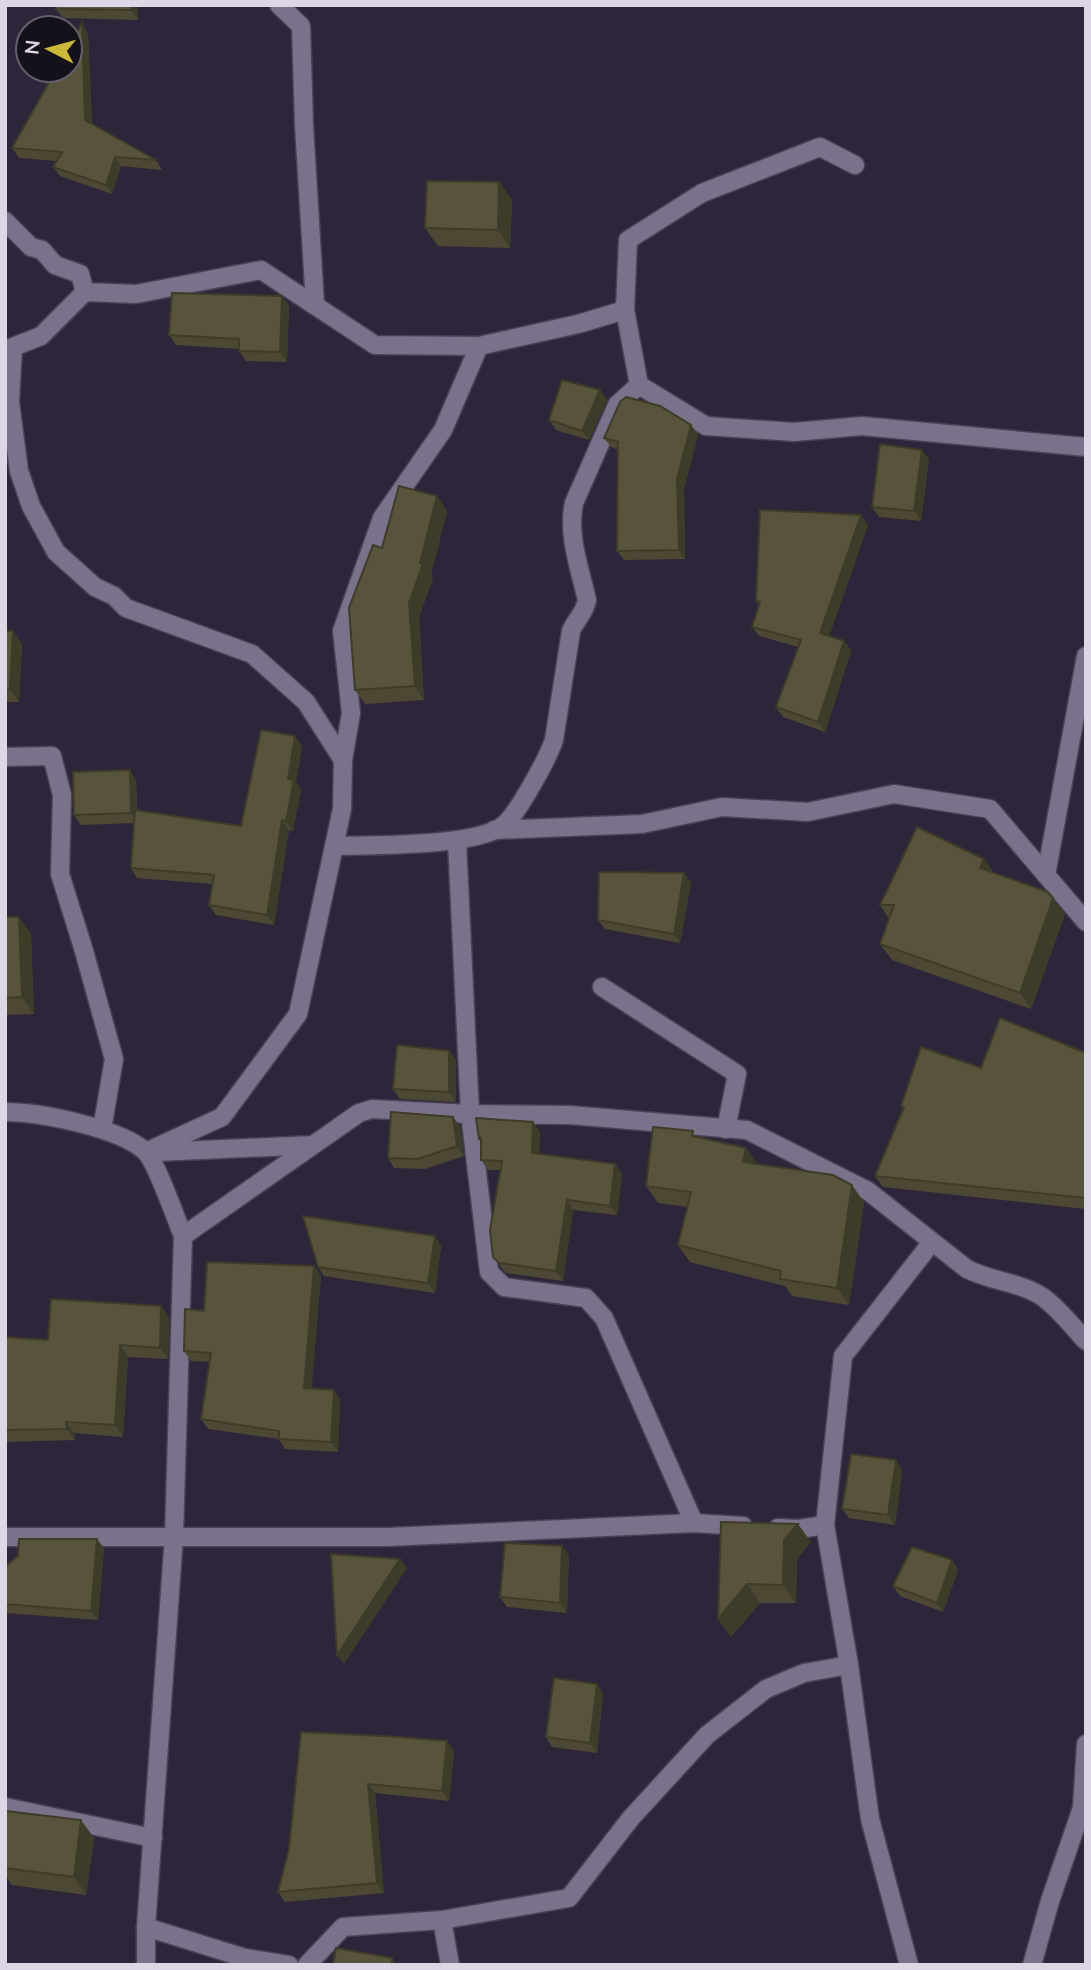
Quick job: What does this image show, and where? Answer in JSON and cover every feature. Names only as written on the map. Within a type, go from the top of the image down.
[{"type":"street","points":[[279,5],[301,26],[315,304]]},
{"type":"street","points":[[855,165],[820,147],[702,193],[628,240],[625,310],[639,385],[706,426],[794,432],[862,426],[1086,447]]},
{"type":"street","points":[[5,221],[31,247],[42,250],[55,265],[80,274],[85,292]]},
{"type":"street","points":[[343,760],[306,702],[252,654],[126,608],[114,596],[95,587],[56,552],[31,506],[19,471],[10,402],[13,347],[41,336],[85,292],[136,294],[261,270],[375,345],[479,346],[578,324],[625,310]]},
{"type":"street","points":[[146,1152],[222,1117],[298,1014],[342,809],[343,760],[351,713],[342,631],[383,518],[443,430],[479,346]]},
{"type":"street","points":[[334,846],[457,841],[494,830],[504,825],[512,815],[549,755],[554,740],[571,631],[574,622],[585,611],[587,600],[570,518],[574,503],[617,405],[639,385]]},
{"type":"street","points":[[1046,874],[1086,656]]},
{"type":"street","points":[[5,757],[52,755],[62,795],[60,874],[114,1059],[102,1129]]},
{"type":"street","points":[[494,830],[642,824],[722,807],[808,812],[894,794],[990,809],[1086,922]]},
{"type":"street","points":[[457,841],[470,1114],[489,1272],[503,1287],[586,1298],[596,1306],[604,1318],[694,1523]]},
{"type":"street","points":[[601,987],[737,1074],[726,1129]]},
{"type":"street","points":[[183,1236],[359,1113],[372,1109],[570,1115],[747,1130],[868,1191],[967,1269],[982,1277],[1032,1291],[1045,1298],[1086,1341]]},
{"type":"street","points":[[5,1112],[21,1112],[102,1129],[146,1152],[313,1145]]},
{"type":"street","points":[[146,1152],[166,1192],[183,1236],[174,1536],[146,1927],[146,1965]]},
{"type":"street","points":[[909,1965],[870,1819],[849,1665],[825,1525],[842,1356],[932,1241]]},
{"type":"street","points":[[5,1537],[388,1538],[694,1523],[799,1529],[825,1525]]},
{"type":"street","points":[[307,1965],[343,1927],[442,1920],[569,1898],[631,1818],[707,1735],[766,1689],[804,1673],[849,1665]]},
{"type":"street","points":[[1032,1965],[1050,1901],[1084,1808],[1086,1744]]},
{"type":"street","points":[[5,1807],[153,1839]]},
{"type":"street","points":[[442,1920],[450,1965]]},
{"type":"street","points":[[146,1927],[245,1958],[289,1965]]},
{"type":"building","points":[[56,5],[131,5],[131,10],[56,9]]},
{"type":"building","points":[[48,84],[84,84],[85,120],[156,160],[115,157],[106,185],[53,167],[62,152],[12,148]]},
{"type":"building","points":[[427,181],[499,182],[498,230],[425,228]]},
{"type":"building","points":[[172,293],[282,296],[280,352],[239,351],[239,339],[169,335]]},
{"type":"building","points":[[562,380],[600,390],[582,431],[549,420]]},
{"type":"building","points":[[626,397],[660,406],[691,425],[677,479],[679,550],[617,551],[618,442],[604,438],[620,402]]},
{"type":"building","points":[[880,444],[922,450],[914,511],[872,507]]},
{"type":"building","points":[[399,486],[437,496],[420,563],[423,564],[409,603],[415,686],[355,690],[349,608],[373,545],[382,548]]},
{"type":"building","points":[[760,510],[861,515],[820,633],[844,641],[818,722],[776,707],[801,640],[752,627],[760,602],[756,601]]},
{"type":"building","points":[[5,631],[13,631],[10,689],[5,689]]},
{"type":"building","points":[[261,730],[295,736],[288,779],[294,780],[286,821],[282,820],[267,915],[209,905],[214,875],[131,868],[135,810],[241,826]]},
{"type":"building","points":[[130,770],[131,813],[74,815],[73,772]]},
{"type":"building","points":[[917,827],[984,859],[980,868],[1048,892],[1053,898],[1020,993],[880,944],[894,905],[880,905]]},
{"type":"building","points":[[599,872],[684,873],[674,934],[598,920]]},
{"type":"building","points":[[5,917],[19,917],[22,997],[5,998]]},
{"type":"building","points":[[1000,1018],[1086,1053],[1086,1198],[875,1176],[904,1107],[901,1106],[921,1047],[981,1068]]},
{"type":"building","points":[[397,1045],[449,1051],[449,1092],[393,1089]]},
{"type":"building","points":[[391,1112],[453,1117],[457,1146],[418,1159],[388,1158]]},
{"type":"building","points":[[476,1118],[533,1122],[532,1153],[615,1164],[610,1206],[567,1200],[556,1271],[499,1263],[493,1257],[490,1230],[502,1161],[481,1160],[481,1138],[479,1139]]},
{"type":"building","points":[[653,1127],[693,1131],[692,1136],[746,1148],[743,1162],[833,1175],[852,1185],[837,1288],[780,1279],[781,1271],[678,1245],[691,1192],[646,1186]]},
{"type":"building","points":[[303,1216],[435,1236],[428,1283],[318,1267]]},
{"type":"building","points":[[207,1262],[314,1266],[304,1388],[334,1390],[331,1442],[279,1439],[279,1431],[201,1419],[211,1353],[184,1351],[185,1309],[204,1311]]},
{"type":"building","points":[[51,1299],[161,1306],[160,1348],[120,1345],[115,1425],[66,1422],[67,1429],[5,1430],[5,1337],[48,1340]]},
{"type":"building","points":[[851,1454],[896,1460],[888,1515],[842,1509]]},
{"type":"building","points":[[721,1522],[798,1524],[784,1540],[783,1585],[747,1584],[718,1619]]},
{"type":"building","points":[[19,1539],[97,1539],[91,1611],[5,1604],[5,1567],[18,1556]]},
{"type":"building","points":[[505,1543],[562,1546],[560,1603],[500,1597]]},
{"type":"building","points":[[912,1547],[952,1560],[937,1603],[893,1586]]},
{"type":"building","points":[[331,1554],[400,1559],[337,1655]]},
{"type":"building","points":[[554,1678],[597,1684],[590,1743],[546,1737]]},
{"type":"building","points":[[301,1732],[447,1741],[442,1791],[368,1784],[377,1883],[278,1892],[289,1849]]},
{"type":"building","points":[[6,1811],[81,1820],[74,1877],[5,1868]]},
{"type":"building","points":[[336,1948],[392,1958],[391,1965],[333,1965]]}]
